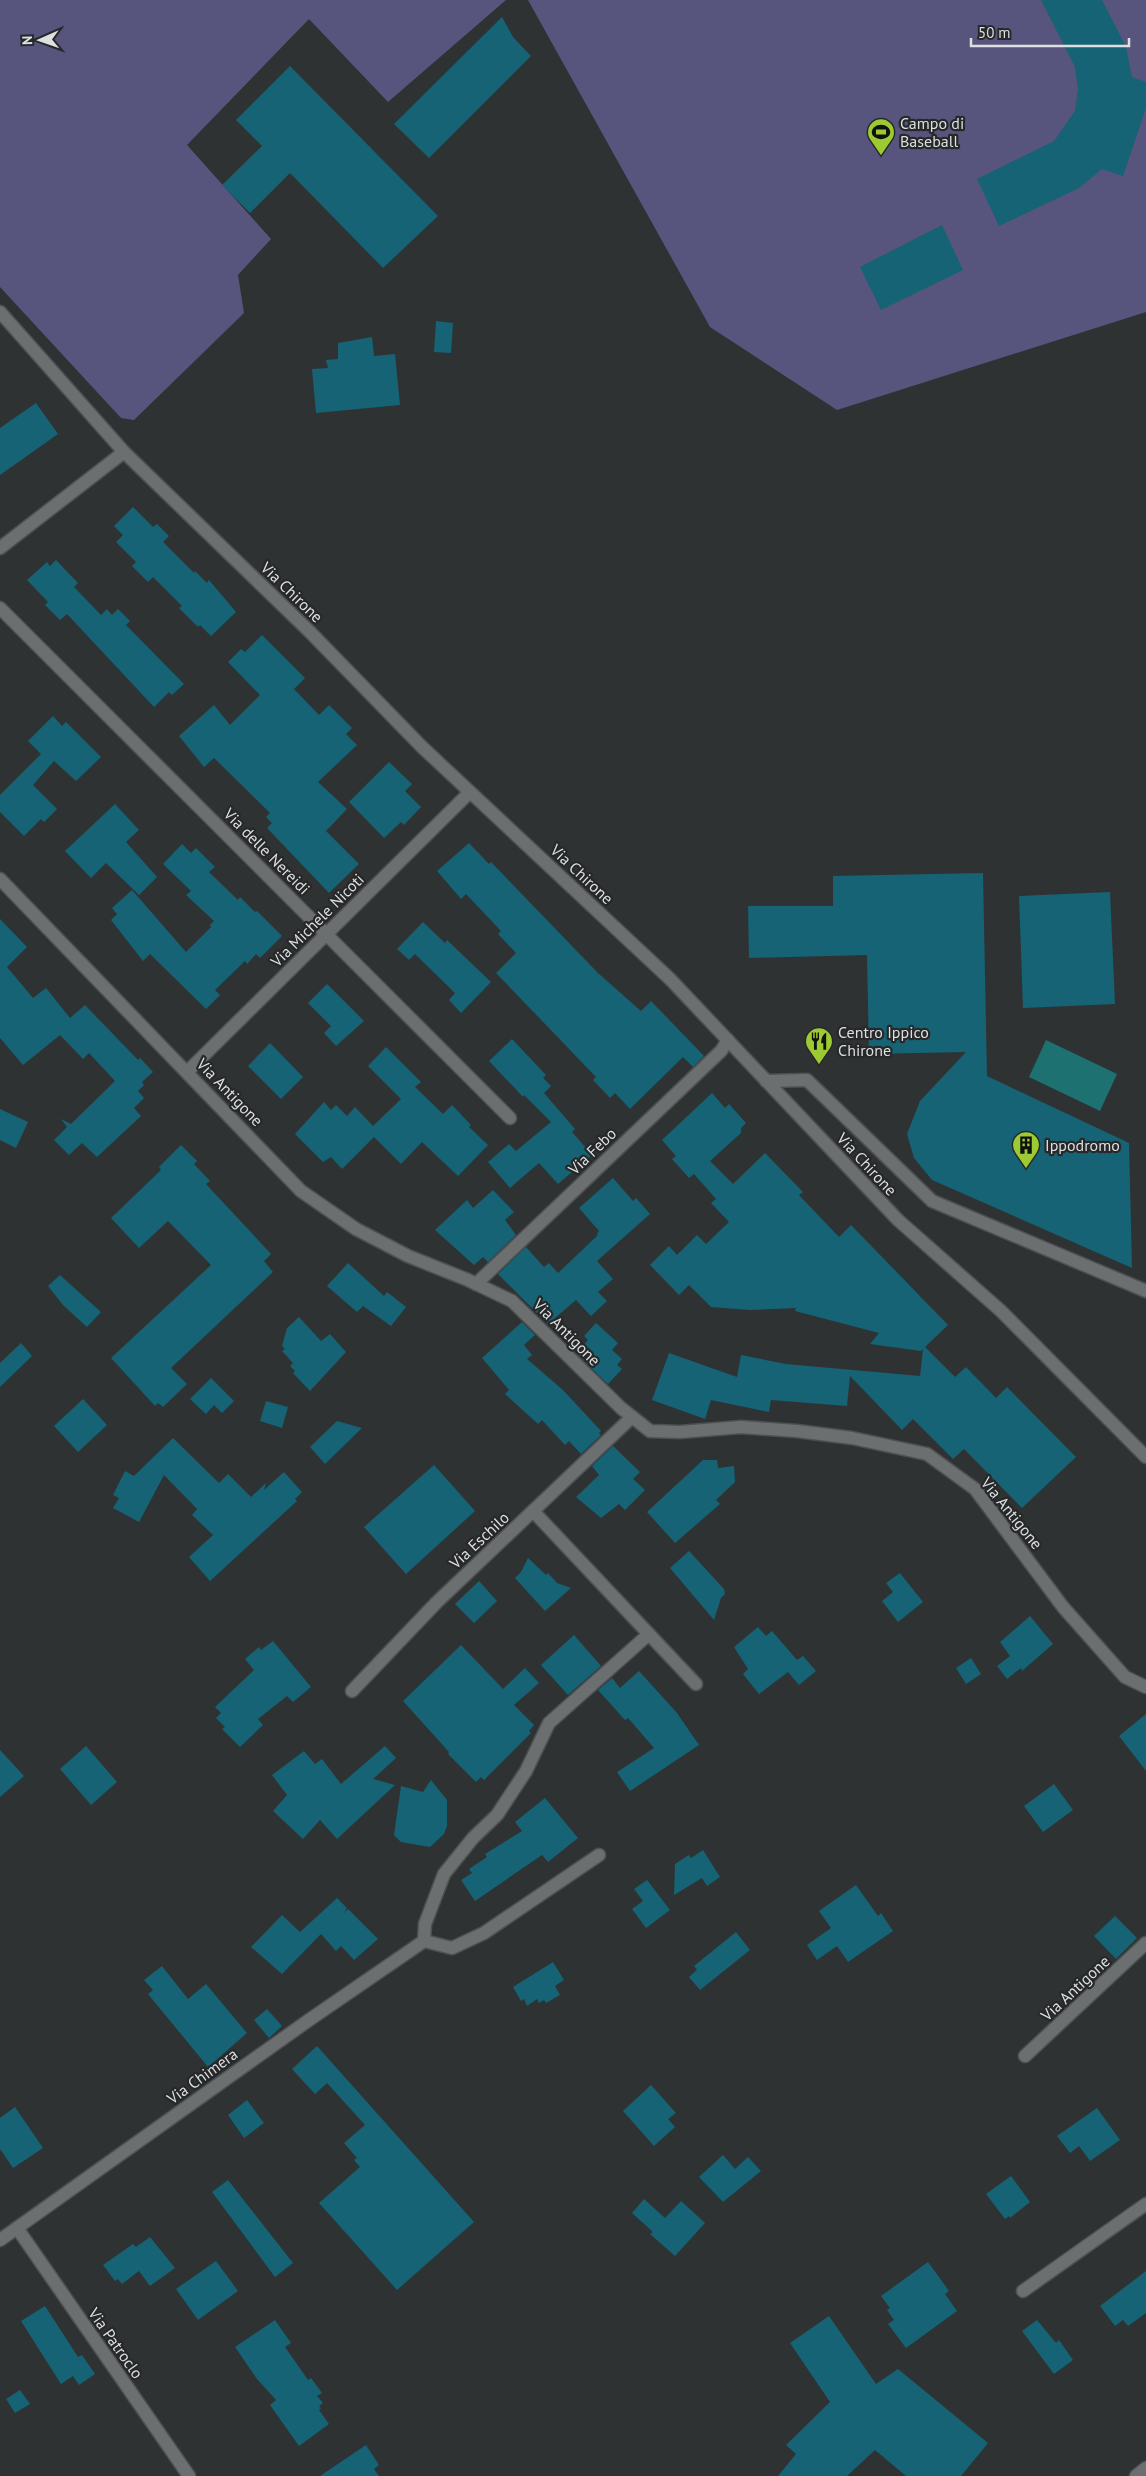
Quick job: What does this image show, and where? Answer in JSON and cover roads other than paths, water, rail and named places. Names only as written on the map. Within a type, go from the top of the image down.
[{"type":"street","name":"Via Chirone","points":[[0,312],[124,452],[310,632],[422,748],[670,979],[898,1220],[1001,1311],[1146,1457]]},
{"type":"street","points":[[0,548],[124,452]]},
{"type":"street","name":"Via delle Nereidi","points":[[0,608],[510,1118]]},
{"type":"street","name":"Via Michele Nicoti","points":[[187,1072],[470,792]]},
{"type":"street","name":"Via Antigone","points":[[0,879],[301,1191],[356,1229],[408,1256],[512,1301],[632,1417],[650,1431],[680,1432],[742,1427],[852,1438],[927,1454],[975,1489],[1069,1614],[1125,1677],[1146,1687]]},
{"type":"street","name":"Via Febo","points":[[476,1284],[721,1051],[728,1040]]},
{"type":"street","points":[[766,1080],[807,1080],[932,1201],[1146,1291]]},
{"type":"street","name":"Via Eschilo","points":[[352,1691],[437,1602],[632,1417]]},
{"type":"street","points":[[533,1511],[696,1684]]},
{"type":"street","points":[[599,1855],[484,1933],[452,1948],[424,1941],[425,1924],[444,1874],[473,1838],[497,1814],[526,1771],[549,1723],[649,1634]]},
{"type":"street","name":"Via Chimera","points":[[0,2240],[301,2025],[424,1941]]},
{"type":"street","name":"Via Antigone","points":[[1025,2056],[1146,1943]]},
{"type":"street","points":[[1023,2291],[1146,2204]]},
{"type":"street","name":"Via Patroclo","points":[[17,2228],[188,2476]]},
{"type":"street","points":[[1136,2476],[1146,2468]]},
{"type":"water","points":[[1046,1040],[1117,1074],[1100,1111],[1029,1077]]},
{"type":"place","name":"Campo di Baseball","points":[[881,156]]},
{"type":"place","name":"Centro Ippico Chirone","points":[[819,1065]]},
{"type":"place","name":"Ippodromo","points":[[1026,1169]]}]
